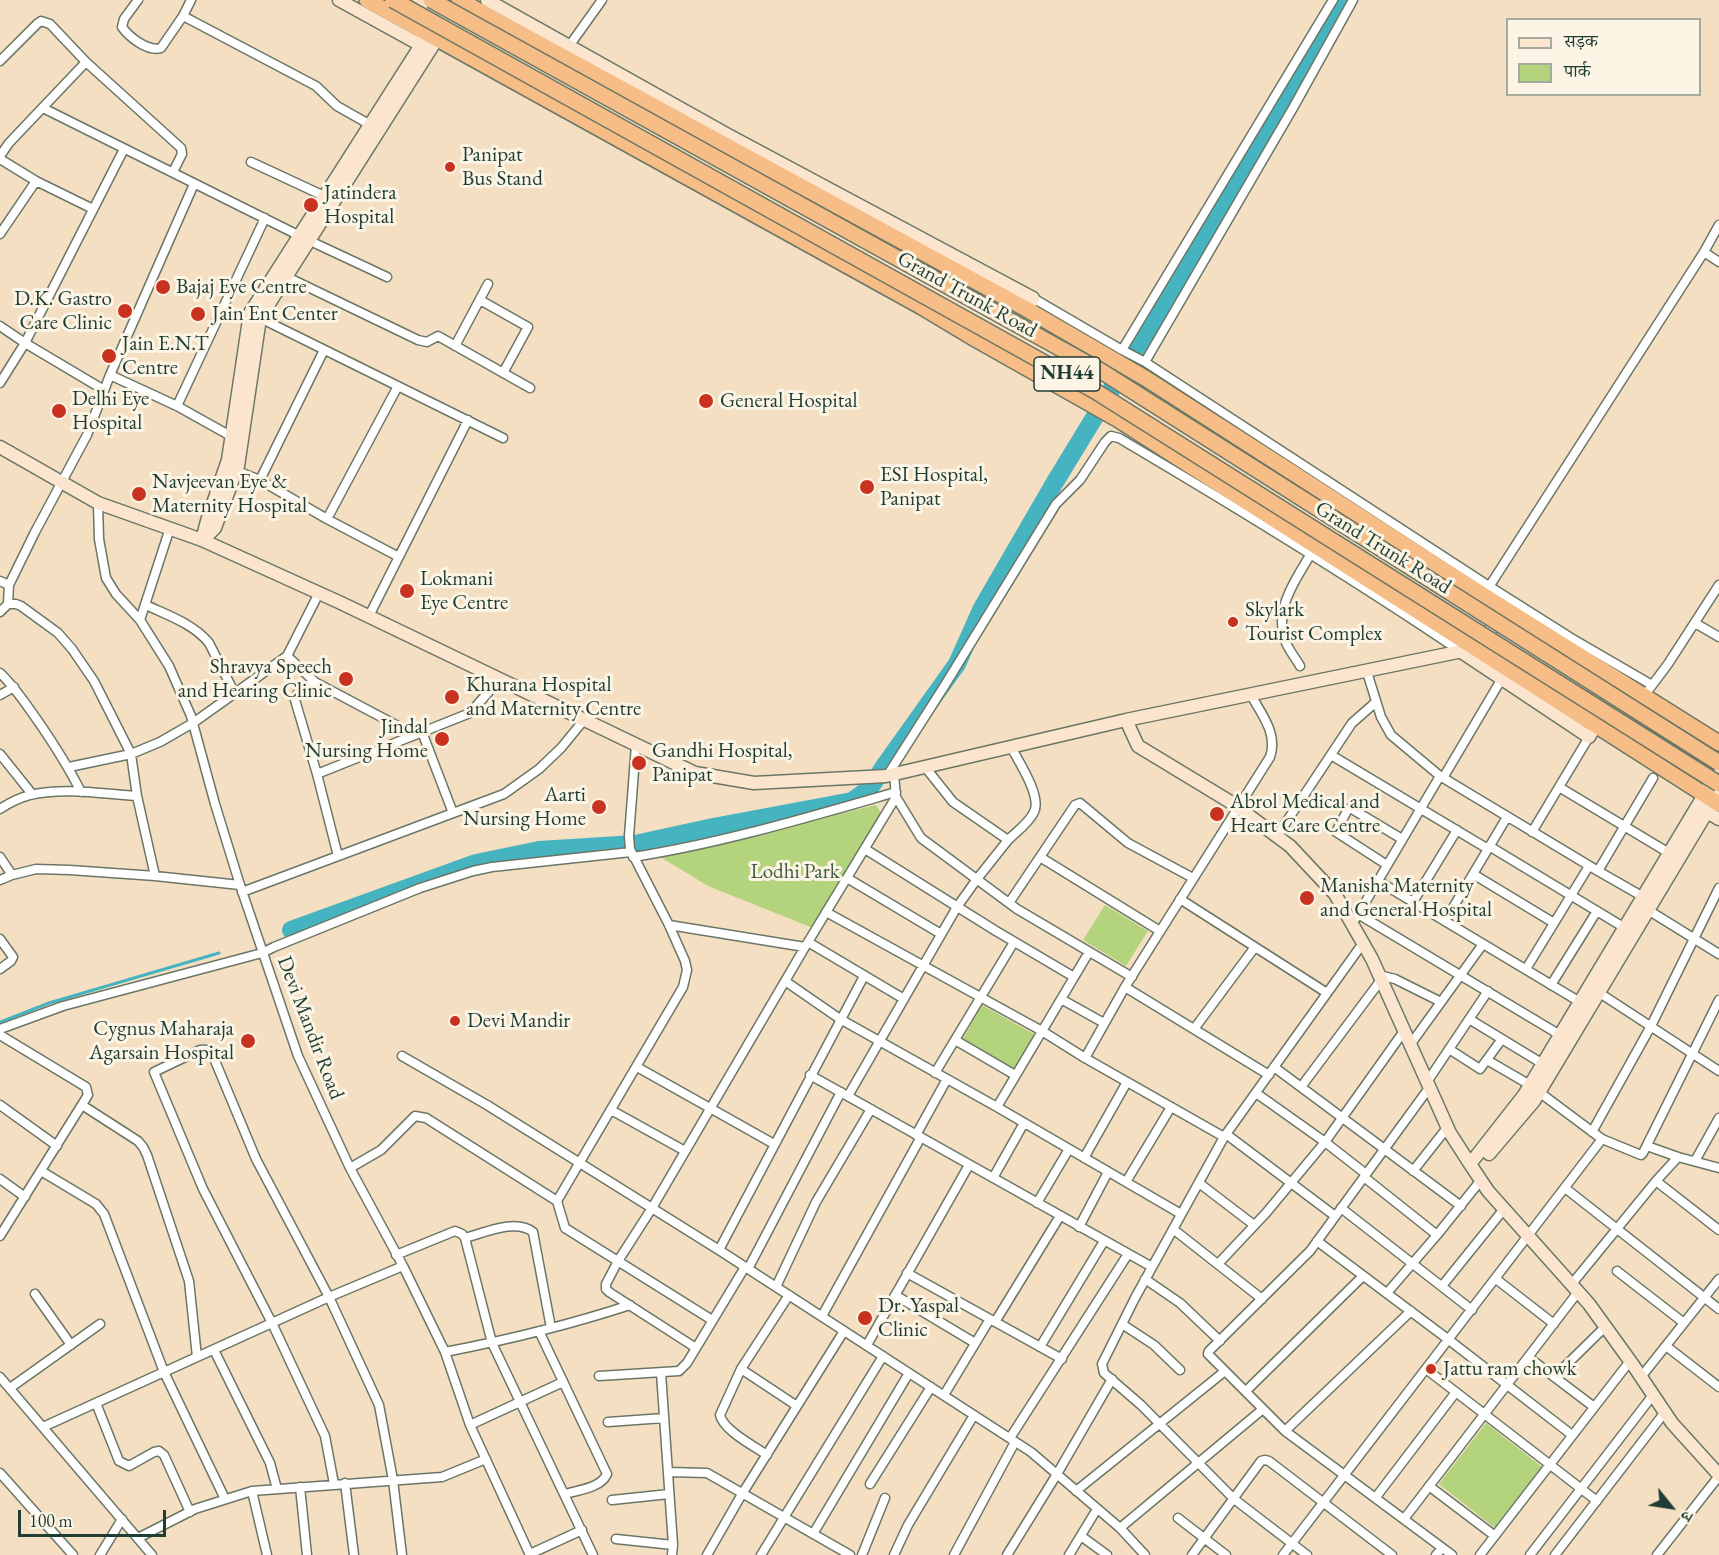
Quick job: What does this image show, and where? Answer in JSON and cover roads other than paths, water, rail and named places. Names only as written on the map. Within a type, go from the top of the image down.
[{"type":"highway","points":[[367,0],[429,42],[892,291],[1082,398],[1313,550],[1477,648],[1592,731],[1713,800]]},
{"type":"highway","name":"Grand Trunk Road","points":[[393,0],[1095,390],[1719,784]]},
{"type":"highway","name":"Grand Trunk Road","points":[[431,0],[1101,371],[1719,764]]},
{"type":"highway","points":[[459,0],[566,51],[916,249],[1030,304],[1107,356],[1142,366],[1486,590],[1505,609],[1648,690],[1719,743]]},
{"type":"highway","points":[[892,291],[916,249]]},
{"type":"street","points":[[138,0],[124,19],[122,27],[153,50],[161,48],[191,0]]},
{"type":"street","points":[[202,540],[207,522],[231,468],[255,316],[429,42],[339,0]]},
{"type":"street","points":[[487,0],[566,51],[728,135],[1030,304],[1124,351],[1142,366],[1293,108],[1353,0]]},
{"type":"street","points":[[566,51],[602,0]]},
{"type":"street","points":[[1124,351],[1333,0]]},
{"type":"street","points":[[183,16],[316,86],[337,106],[375,127]]},
{"type":"street","points":[[0,61],[41,21],[50,24],[86,62],[181,148],[182,154],[173,172]]},
{"type":"street","points":[[86,62],[9,143],[0,158],[36,181],[93,208]]},
{"type":"street","points":[[43,108],[387,277]]},
{"type":"street","points":[[255,316],[285,276],[324,196],[375,127]]},
{"type":"street","points":[[0,383],[25,343],[124,149]]},
{"type":"street","points":[[251,162],[324,196]]},
{"type":"street","points":[[0,234],[36,181]]},
{"type":"street","points":[[0,612],[8,604],[9,585],[87,435],[110,375],[194,184]]},
{"type":"street","points":[[177,406],[265,218]]},
{"type":"street","points":[[1719,225],[1704,252],[1486,590],[1571,638],[1648,690],[1719,585]]},
{"type":"street","points":[[1704,252],[1719,261]]},
{"type":"street","points":[[285,276],[418,340],[427,342],[434,336],[438,336],[530,388]]},
{"type":"street","points":[[455,346],[488,284]]},
{"type":"street","points":[[480,300],[528,327],[503,373]]},
{"type":"street","points":[[255,316],[503,438]]},
{"type":"street","points":[[0,326],[104,390]]},
{"type":"street","points":[[260,480],[324,350]]},
{"type":"street","points":[[110,375],[177,406],[236,440]]},
{"type":"street","points":[[327,519],[398,386]]},
{"type":"street","points":[[369,616],[468,420]]},
{"type":"street","points":[[889,775],[1056,504],[1080,480],[1108,438],[1114,436],[1313,550],[1501,680],[1592,731],[1532,832]]},
{"type":"street","points":[[0,447],[98,503],[202,540],[369,616],[695,773],[754,783],[889,775],[1126,720],[1477,648],[1505,609]]},
{"type":"street","points":[[231,468],[260,480],[399,557]]},
{"type":"street","points":[[1300,666],[1284,638],[1281,614],[1287,597],[1342,497]]},
{"type":"street","name":"Devi Mandir Road","points":[[98,503],[99,539],[106,578],[116,594],[140,620],[169,666],[179,687],[193,723],[241,889],[298,1056],[350,1168],[403,1266],[445,1352],[470,1425],[530,1555]]},
{"type":"street","points":[[140,620],[170,528]]},
{"type":"street","points":[[0,580],[9,585]]},
{"type":"street","points":[[69,767],[131,754],[160,742],[193,723],[287,656],[319,593]]},
{"type":"street","points":[[8,604],[21,606],[58,633],[72,649],[93,681],[131,754],[137,796],[155,876]]},
{"type":"street","points":[[146,605],[205,637],[234,693]]},
{"type":"street","points":[[1695,623],[1719,637]]},
{"type":"street","points":[[287,656],[315,682],[419,733],[453,813]]},
{"type":"street","points":[[1366,672],[1381,717],[1391,735],[1442,777],[1598,871],[1648,903],[1693,938],[1719,954]]},
{"type":"street","points":[[0,673],[14,687],[69,767],[81,792]]},
{"type":"street","points":[[317,774],[470,713],[500,679]]},
{"type":"street","points":[[1355,919],[1501,680]]},
{"type":"street","points":[[315,682],[296,693],[295,700],[338,856]]},
{"type":"street","points":[[0,695],[14,687]]},
{"type":"street","points":[[1085,1058],[1125,987],[1270,757],[1274,746],[1272,735],[1251,695]]},
{"type":"street","points":[[1277,836],[1352,723],[1376,702]]},
{"type":"street","points":[[0,880],[36,869],[81,870],[155,876],[241,889],[338,856],[504,794],[539,770],[584,720]]},
{"type":"street","points":[[1126,720],[1138,746],[1238,807],[1290,846],[1355,919],[1362,943],[1448,1128],[1475,1172],[1504,1209],[1575,1288],[1630,1361],[1672,1424],[1719,1475],[1657,1555]]},
{"type":"street","points":[[557,1201],[683,987],[686,978],[687,970],[669,925],[631,852],[629,836],[636,745]]},
{"type":"street","points":[[599,1376],[679,1371],[687,1363],[712,1320],[747,1268],[845,1094],[879,1041],[957,907],[1008,840],[1032,816],[1037,806],[1035,796],[1011,747]]},
{"type":"street","points":[[0,754],[32,794]]},
{"type":"street","points":[[1331,755],[1624,928]]},
{"type":"street","points":[[925,767],[953,802],[1008,840]]},
{"type":"street","points":[[1387,1293],[1461,1206],[1489,1141],[1535,1088],[1594,989],[1713,800],[1719,770]]},
{"type":"street","points":[[889,775],[896,795],[921,838],[1010,903],[1132,976]]},
{"type":"street","points":[[1598,871],[1653,778]]},
{"type":"street","points":[[1558,787],[1669,854]]},
{"type":"street","points":[[0,809],[32,794],[81,792],[137,796]]},
{"type":"street","points":[[696,1348],[606,1289],[606,1284],[896,795]]},
{"type":"street","points":[[0,1029],[63,1006],[262,953],[274,946],[420,888],[473,871],[492,867],[675,849],[782,825],[896,795]]},
{"type":"street","points":[[1713,800],[1719,819]]},
{"type":"street","points":[[1535,1088],[1543,1064],[1580,1002],[1594,989],[1624,928],[1648,903],[1669,854],[1713,800]]},
{"type":"street","points":[[1010,903],[1075,805],[1080,803],[1128,843],[1193,878]]},
{"type":"street","points":[[1387,865],[1336,833],[1348,809],[1352,809],[1402,839]]},
{"type":"street","points":[[1445,921],[1507,817]]},
{"type":"street","points":[[1413,902],[1457,830]]},
{"type":"street","points":[[865,849],[1074,977]]},
{"type":"street","points":[[0,857],[12,875]]},
{"type":"street","points":[[1040,857],[1160,931]]},
{"type":"street","points":[[1526,969],[1589,866]]},
{"type":"street","points":[[1473,874],[1554,923]]},
{"type":"street","points":[[847,878],[941,934]]},
{"type":"street","points":[[1378,880],[1580,1002]]},
{"type":"street","points":[[1592,1132],[1652,1026],[1719,888]]},
{"type":"street","points":[[1180,899],[1327,993]]},
{"type":"street","points":[[1551,985],[1597,911]]},
{"type":"street","points":[[826,912],[1042,1031],[1085,1058],[1225,1136],[1335,1216]]},
{"type":"street","points":[[1355,919],[1461,975],[1560,1035]]},
{"type":"street","points":[[669,925],[806,945],[904,999]]},
{"type":"street","points":[[0,939],[13,957],[0,969]]},
{"type":"street","points":[[935,1073],[1014,942]]},
{"type":"street","points":[[1308,1555],[1234,1499],[1142,1405],[1104,1373],[1102,1364],[1145,1279],[1225,1136],[1362,943]]},
{"type":"street","points":[[1410,1045],[1483,944]]},
{"type":"street","points":[[1194,1029],[1255,947]]},
{"type":"street","points":[[997,1107],[1089,951]]},
{"type":"street","points":[[719,1250],[864,976]]},
{"type":"street","points":[[1380,978],[1395,979],[1441,1002]]},
{"type":"street","points":[[1301,1087],[1380,978]]},
{"type":"street","points":[[785,981],[840,1019],[1181,1214]]},
{"type":"street","points":[[1125,987],[1269,1075]]},
{"type":"street","points":[[1594,989],[1719,1071]]},
{"type":"street","points":[[1452,1555],[1439,1551],[1376,1497],[1285,1431],[1208,1354],[1310,1251],[1428,1085],[1488,991]]},
{"type":"street","points":[[1061,999],[1104,1023]]},
{"type":"street","points":[[1487,1060],[1535,1088],[1602,1139],[1638,1155],[1643,1154],[1719,1000]]},
{"type":"street","points":[[1469,1019],[1543,1064]]},
{"type":"street","points":[[1218,1264],[1325,1142],[1404,1031]]},
{"type":"street","points":[[0,1035],[86,1087],[88,1095],[0,1236]]},
{"type":"street","points":[[1449,1049],[1480,1069],[1502,1039]]},
{"type":"street","points":[[955,1040],[1016,1075]]},
{"type":"street","points":[[334,1484],[325,1436],[272,1323],[203,1189],[154,1072],[200,1050],[210,1051],[213,1056],[256,1159],[329,1297],[380,1406],[393,1480],[402,1555]]},
{"type":"street","points":[[402,1056],[487,1105],[719,1250],[1031,1452],[1120,1528],[1145,1555]]},
{"type":"street","points":[[637,1066],[774,1144]]},
{"type":"street","points":[[1274,1067],[1461,1206]]},
{"type":"street","points":[[810,1075],[1152,1267]]},
{"type":"street","points":[[822,1316],[919,1136],[947,1079]]},
{"type":"street","points":[[1084,1158],[1127,1082]]},
{"type":"street","points":[[1256,1093],[1325,1142],[1437,1234]]},
{"type":"street","points":[[0,1105],[57,1146]]},
{"type":"street","points":[[82,1105],[138,1141],[147,1155],[189,1281],[197,1358]]},
{"type":"street","points":[[1126,1182],[1171,1107]]},
{"type":"street","points":[[776,1287],[816,1202],[871,1109]]},
{"type":"street","points":[[611,1110],[685,1151]]},
{"type":"street","points":[[350,1168],[388,1144],[415,1116],[426,1118],[557,1201],[565,1228],[712,1320]]},
{"type":"street","points":[[1695,1161],[1719,1118]]},
{"type":"street","points":[[993,1178],[1024,1123]]},
{"type":"street","points":[[1413,1171],[1448,1128]]},
{"type":"street","points":[[1283,1555],[1602,1139]]},
{"type":"street","points":[[1647,1146],[1719,1168]]},
{"type":"street","points":[[1037,1203],[1069,1149]]},
{"type":"street","points":[[1404,1519],[1554,1324],[1575,1288],[1617,1228],[1678,1157]]},
{"type":"street","points":[[867,1346],[969,1165]]},
{"type":"street","points":[[41,1171],[96,1204],[104,1214],[164,1372],[225,1499]]},
{"type":"street","points":[[1079,1227],[1108,1172]]},
{"type":"street","points":[[0,1179],[25,1197]]},
{"type":"street","points":[[1656,1181],[1719,1230]]},
{"type":"street","points":[[1199,1183],[1254,1225]]},
{"type":"street","points":[[1565,1188],[1719,1309]]},
{"type":"street","points":[[1341,1208],[1472,1310]]},
{"type":"street","points":[[1442,1286],[1504,1209]]},
{"type":"street","points":[[944,1395],[975,1343],[992,1321],[1060,1216]]},
{"type":"street","points":[[465,1238],[515,1225],[533,1232],[551,1328]]},
{"type":"street","points":[[1173,1228],[1262,1299]]},
{"type":"street","points":[[396,1255],[455,1231],[465,1238],[492,1343],[593,1555]]},
{"type":"street","points":[[1040,1347],[1104,1241]]},
{"type":"street","points":[[1317,1241],[1572,1435]]},
{"type":"street","points":[[954,1555],[1013,1440],[1128,1254]]},
{"type":"street","points":[[43,1427],[329,1297],[403,1266]]},
{"type":"street","points":[[1617,1271],[1684,1323]]},
{"type":"street","points":[[907,1274],[1062,1359]]},
{"type":"street","points":[[1246,1391],[1363,1276]]},
{"type":"street","points":[[1145,1279],[1180,1303],[1220,1341]]},
{"type":"street","points":[[1496,1279],[1554,1324]]},
{"type":"street","points":[[1641,1377],[1719,1279]]},
{"type":"street","points":[[35,1294],[71,1345]]},
{"type":"street","points":[[767,1455],[721,1422],[720,1415],[741,1369],[789,1295]]},
{"type":"street","points":[[895,1295],[975,1343]]},
{"type":"street","points":[[445,1352],[588,1319],[630,1305]]},
{"type":"street","points":[[1285,1431],[1411,1311]]},
{"type":"street","points":[[100,1324],[71,1345],[3,1383],[152,1555]]},
{"type":"street","points":[[1122,1324],[1154,1345],[1180,1370]]},
{"type":"street","points":[[1554,1377],[1605,1327]]},
{"type":"street","points":[[539,1331],[607,1474],[600,1483],[565,1494]]},
{"type":"street","points":[[707,1555],[742,1494],[844,1331]]},
{"type":"street","points":[[1666,1346],[1719,1387]]},
{"type":"street","points":[[214,1350],[270,1463],[277,1489]]},
{"type":"street","points":[[761,1555],[883,1356]]},
{"type":"street","points":[[1528,1357],[1594,1407]]},
{"type":"street","points":[[1480,1555],[1630,1361]]},
{"type":"street","points":[[741,1369],[797,1406]]},
{"type":"street","points":[[1426,1369],[1597,1501]]},
{"type":"street","points":[[1076,1491],[1225,1371]]},
{"type":"street","points":[[616,1539],[672,1550],[661,1373]]},
{"type":"street","points":[[813,1534],[909,1373]]},
{"type":"street","points":[[1007,1555],[1112,1379]]},
{"type":"street","points":[[470,1425],[563,1382]]},
{"type":"street","points":[[870,1484],[931,1387]]},
{"type":"street","points":[[1376,1497],[1456,1392]]},
{"type":"street","points":[[1530,1555],[1653,1395]]},
{"type":"street","points":[[96,1403],[119,1461],[129,1466],[159,1451],[164,1455],[190,1512]]},
{"type":"street","points":[[1120,1528],[1263,1409]]},
{"type":"street","points":[[1555,1555],[1665,1412]]},
{"type":"street","points":[[894,1555],[908,1525],[974,1415]]},
{"type":"street","points":[[608,1422],[664,1418]]},
{"type":"street","points":[[138,1538],[190,1512],[252,1491],[442,1477],[486,1459]]},
{"type":"street","points":[[1192,1555],[1261,1461],[1265,1460],[1392,1555]]},
{"type":"street","points":[[668,1472],[707,1473],[813,1534],[834,1551],[850,1555]]},
{"type":"street","points":[[0,1473],[74,1555]]},
{"type":"street","points":[[345,1483],[354,1555]]},
{"type":"street","points":[[1429,1486],[1495,1536]]},
{"type":"street","points":[[300,1487],[308,1555]]},
{"type":"street","points":[[252,1491],[267,1555]]},
{"type":"street","points":[[612,1500],[669,1494]]},
{"type":"street","points":[[862,1555],[885,1498]]},
{"type":"street","points":[[1069,1555],[1097,1509]]},
{"type":"street","points":[[1178,1518],[1226,1555]]},
{"type":"street","points":[[100,1555],[122,1520]]},
{"type":"street","points":[[530,1555],[582,1530]]},
{"type":"street","points":[[1081,1536],[1107,1555]]},
{"type":"waterway","points":[[291,930],[476,863],[539,850],[635,844],[852,801],[870,788],[957,664],[982,608],[1055,482],[1227,200],[1341,0]]},
{"type":"waterway","points":[[0,1022],[49,1003],[219,953]]},
{"type":"place","name":"Panipat Bus Stand","points":[[450,167]]},
{"type":"place","name":"Jatindera Hospital","points":[[311,205]]},
{"type":"place","name":"Bajaj Eye Centre","points":[[163,287]]},
{"type":"place","name":"D.K. Gastro Care Clinic","points":[[125,311]]},
{"type":"place","name":"Jain Ent Center","points":[[198,314]]},
{"type":"place","name":"Jain E.N.T Centre","points":[[109,356]]},
{"type":"place","name":"General Hospital","points":[[706,401]]},
{"type":"place","name":"Delhi Eye Hospital","points":[[59,411]]},
{"type":"place","name":"ESI Hospital, Panipat","points":[[867,487]]},
{"type":"place","name":"Navjeevan Eye & Maternity Hospital","points":[[139,494]]},
{"type":"place","name":"Lokmani Eye Centre","points":[[407,591]]},
{"type":"place","name":"Skylark Tourist Complex","points":[[1233,622]]},
{"type":"place","name":"Shravya Speech and Hearing Clinic","points":[[346,679]]},
{"type":"place","name":"Khurana Hospital and Maternity Centre","points":[[452,697]]},
{"type":"place","name":"Jindal Nursing Home","points":[[442,739]]},
{"type":"place","name":"Gandhi Hospital, Panipat","points":[[639,763]]},
{"type":"place","name":"Aarti Nursing Home","points":[[599,807]]},
{"type":"place","name":"Abrol Medical and Heart Care Centre","points":[[1217,814]]},
{"type":"place","name":"Manisha Maternity and General Hospital","points":[[1307,898]]},
{"type":"place","name":"Devi Mandir","points":[[455,1021]]},
{"type":"place","name":"Cygnus Maharaja Agarsain Hospital","points":[[248,1041]]},
{"type":"place","name":"Dr. Yaspal Clinic","points":[[865,1318]]},
{"type":"place","name":"Jattu ram chowk","points":[[1431,1369]]},
{"type":"park label","name":"Lodhi Park","points":[[795,872]]}]
